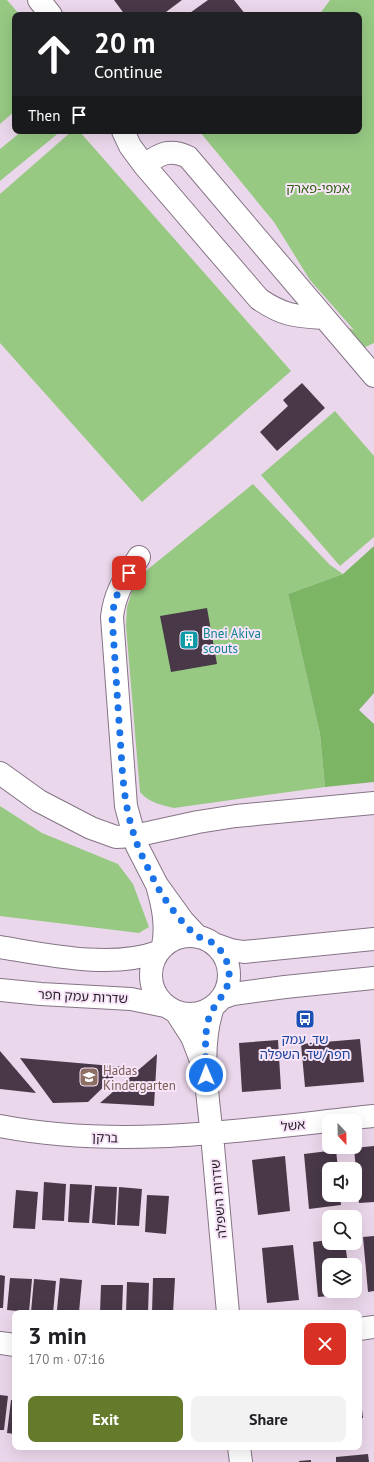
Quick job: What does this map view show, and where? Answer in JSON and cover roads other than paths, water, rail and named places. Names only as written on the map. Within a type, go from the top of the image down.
[{"type":"street","points":[[39,0],[49,12]]},
{"type":"street","points":[[124,134],[130,146],[144,165],[259,299],[276,311],[296,316],[324,318]]},
{"type":"street","points":[[144,165],[166,152],[177,152],[188,157],[374,376]]},
{"type":"street","points":[[140,558],[121,584],[114,600],[112,617],[125,798],[134,836],[157,885],[163,905],[165,925],[160,949],[152,962],[150,974],[151,986],[156,997],[170,1009],[188,1014],[200,1013],[233,994],[374,978]]},
{"type":"street","points":[[0,773],[39,800],[91,828],[116,837],[134,836],[198,822],[236,816],[374,803]]},
{"type":"street","points":[[157,885],[183,921],[225,957],[229,974],[228,986],[217,1002]]},
{"type":"street","points":[[0,947],[111,961],[135,958],[160,949],[176,938],[188,936],[206,940],[231,950],[244,952],[374,939]]},
{"type":"street","name":"שדרות עמק חפר","points":[[0,990],[131,999],[170,1009]]},
{"type":"street","name":"שדרות השפלה","points":[[206,1086],[208,1021],[217,1002]]},
{"type":"street","name":"שדרות השפלה","points":[[170,1009],[186,1025],[199,1052],[206,1086],[212,1133],[228,1310]]},
{"type":"street","name":"אשל","points":[[212,1133],[374,1116]]},
{"type":"street","name":"ברקן","points":[[0,1126],[71,1136],[119,1138],[212,1133]]},
{"type":"street","points":[[362,1329],[374,1327]]},
{"type":"street","points":[[0,1343],[12,1345]]},
{"type":"street","points":[[239,1450],[241,1462]]},
{"type":"place","name":"Bnei Akiva scouts","points":[[189,640]]},
{"type":"place","name":"שד. עמק חפר/שד. השפלה","points":[[305,1019]]},
{"type":"place","name":"Hadas Kindergarten","points":[[89,1077]]},
{"type":"park label","name":"אמפי-פארק","points":[[318,188]]}]
